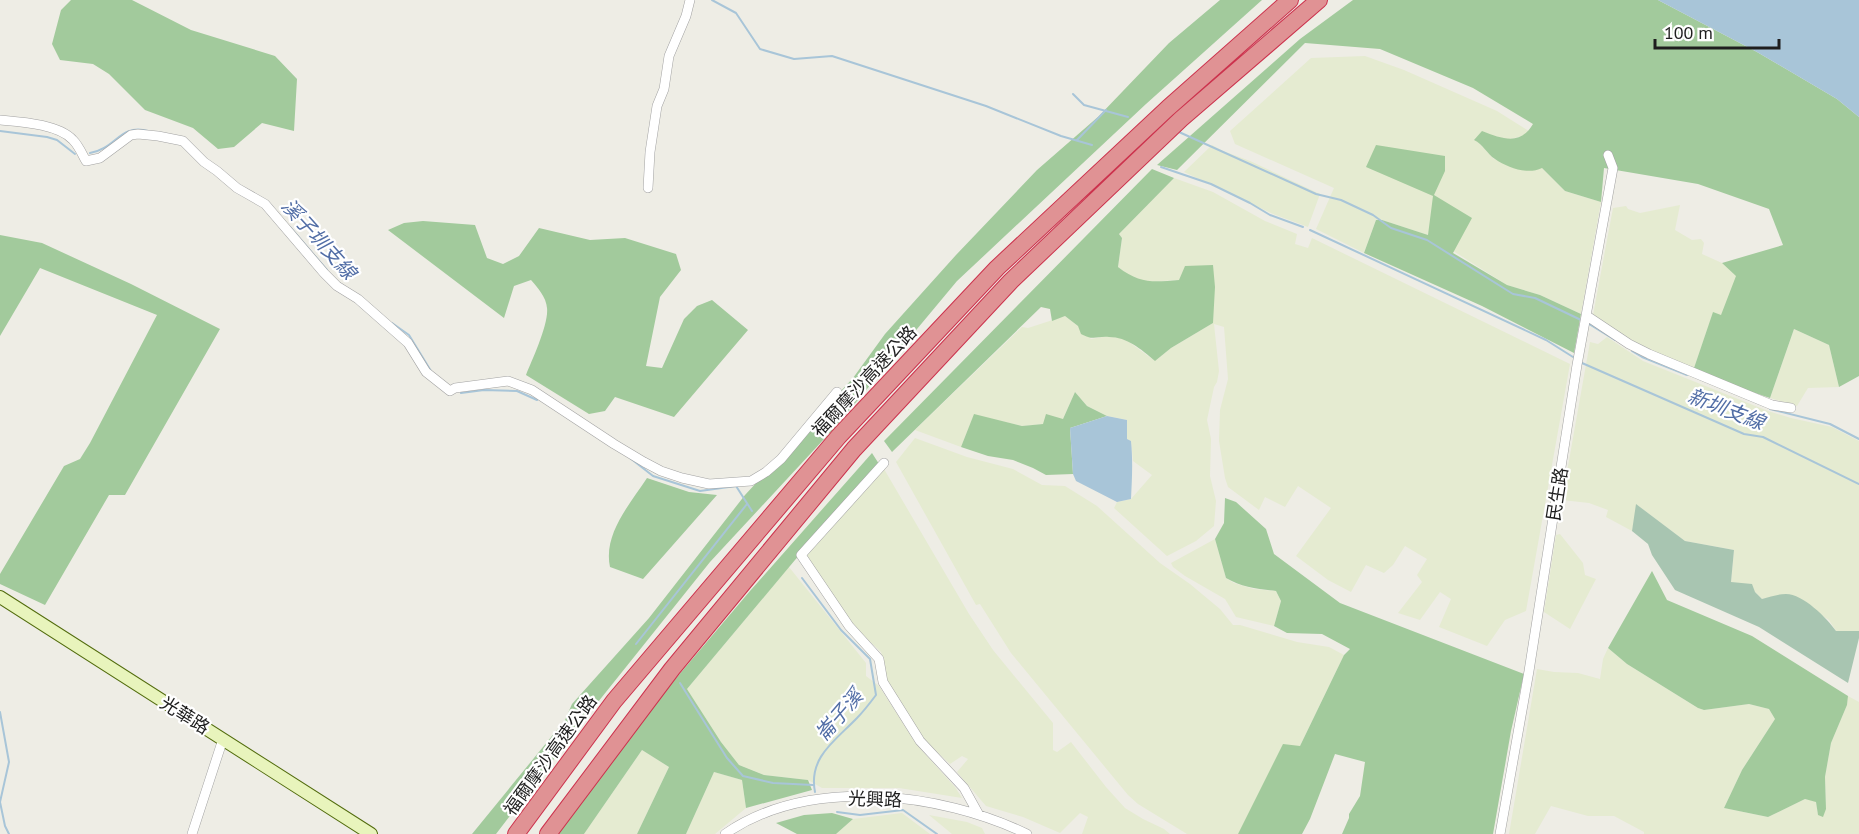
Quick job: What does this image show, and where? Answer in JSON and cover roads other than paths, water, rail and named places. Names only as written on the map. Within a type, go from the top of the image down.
[{"type":"highway","name":"福爾摩沙高速公路","points":[[516,834],[614,701],[839,436],[997,268],[1168,108],[1290,0]]},
{"type":"highway","points":[[548,834],[672,669],[854,449],[1011,281],[1181,119],[1319,0]]},
{"type":"street","points":[[648,188],[650,152],[657,106],[664,89],[669,56],[686,16],[690,0]]},
{"type":"street","points":[[0,120],[59,131],[73,139],[86,161],[100,158],[131,135],[158,136],[183,141],[204,162],[237,188],[265,204],[337,286],[358,299],[408,343],[426,372],[450,392],[455,388],[508,381],[532,390],[644,462],[682,478],[710,484],[751,481],[781,459],[837,392]]},
{"type":"street","name":"民生路","points":[[1500,834],[1613,168],[1608,155]]},
{"type":"street","points":[[1587,316],[1629,344],[1649,354],[1772,405],[1791,408]]},
{"type":"street","points":[[884,463],[801,555],[849,626],[879,659],[883,682],[920,741],[964,788],[979,816]]},
{"type":"street","name":"光華路","points":[[0,597],[371,834]]},
{"type":"street","points":[[192,834],[223,739]]},
{"type":"street","name":"光興路","points":[[725,834],[756,816],[781,807],[825,798],[885,797],[928,803],[979,816],[1006,824],[1027,834]]},
{"type":"water","points":[[1658,0],[1859,0],[1859,117],[1837,99],[1757,52]]},
{"type":"water","points":[[1107,416],[1127,420],[1127,439],[1131,441],[1131,499],[1117,502],[1076,481],[1073,474],[1070,428]]},
{"type":"waterway","points":[[712,0],[736,13],[760,49],[794,59],[832,56],[986,106],[1061,136],[1092,145]]},
{"type":"waterway","points":[[1073,94],[1084,105],[1128,117]]},
{"type":"waterway","points":[[1077,140],[1106,110]]},
{"type":"waterway","name":"溪子圳支線","points":[[90,153],[99,151],[131,130],[148,131]]},
{"type":"waterway","name":"溪子圳支線","points":[[0,131],[57,140],[75,154]]},
{"type":"waterway","points":[[1179,132],[1316,194],[1341,200],[1373,215],[1391,228],[1427,240],[1513,294],[1535,298],[1581,320]]},
{"type":"waterway","points":[[1161,167],[1211,184],[1270,215],[1303,227]]},
{"type":"waterway","name":"溪子圳支線","points":[[290,227],[327,270]]},
{"type":"waterway","points":[[1310,230],[1546,340],[1573,357]]},
{"type":"waterway","name":"溪子圳支線","points":[[392,323],[409,335],[431,371]]},
{"type":"waterway","points":[[1589,324],[1615,340]]},
{"type":"waterway","points":[[1632,351],[1687,375]]},
{"type":"waterway","name":"新圳支線","points":[[1582,363],[1744,434],[1763,437],[1859,484]]},
{"type":"waterway","name":"溪子圳支線","points":[[461,393],[484,390],[517,391],[537,400]]},
{"type":"waterway","points":[[1770,409],[1830,424],[1859,439]]},
{"type":"waterway","name":"溪子圳支線","points":[[630,458],[653,476],[700,491],[736,486],[752,511]]},
{"type":"waterway","name":"崙子溪","points":[[636,644],[747,504]]},
{"type":"waterway","name":"崙子溪","points":[[802,578],[841,630],[870,659],[876,695],[820,759],[814,780],[815,792]]},
{"type":"waterway","name":"崙子溪","points":[[680,683],[727,758],[743,776],[773,783],[813,785]]},
{"type":"waterway","points":[[0,712],[9,762],[0,802],[9,834]]},
{"type":"waterway","points":[[837,812],[860,815],[903,810],[937,834]]}]
